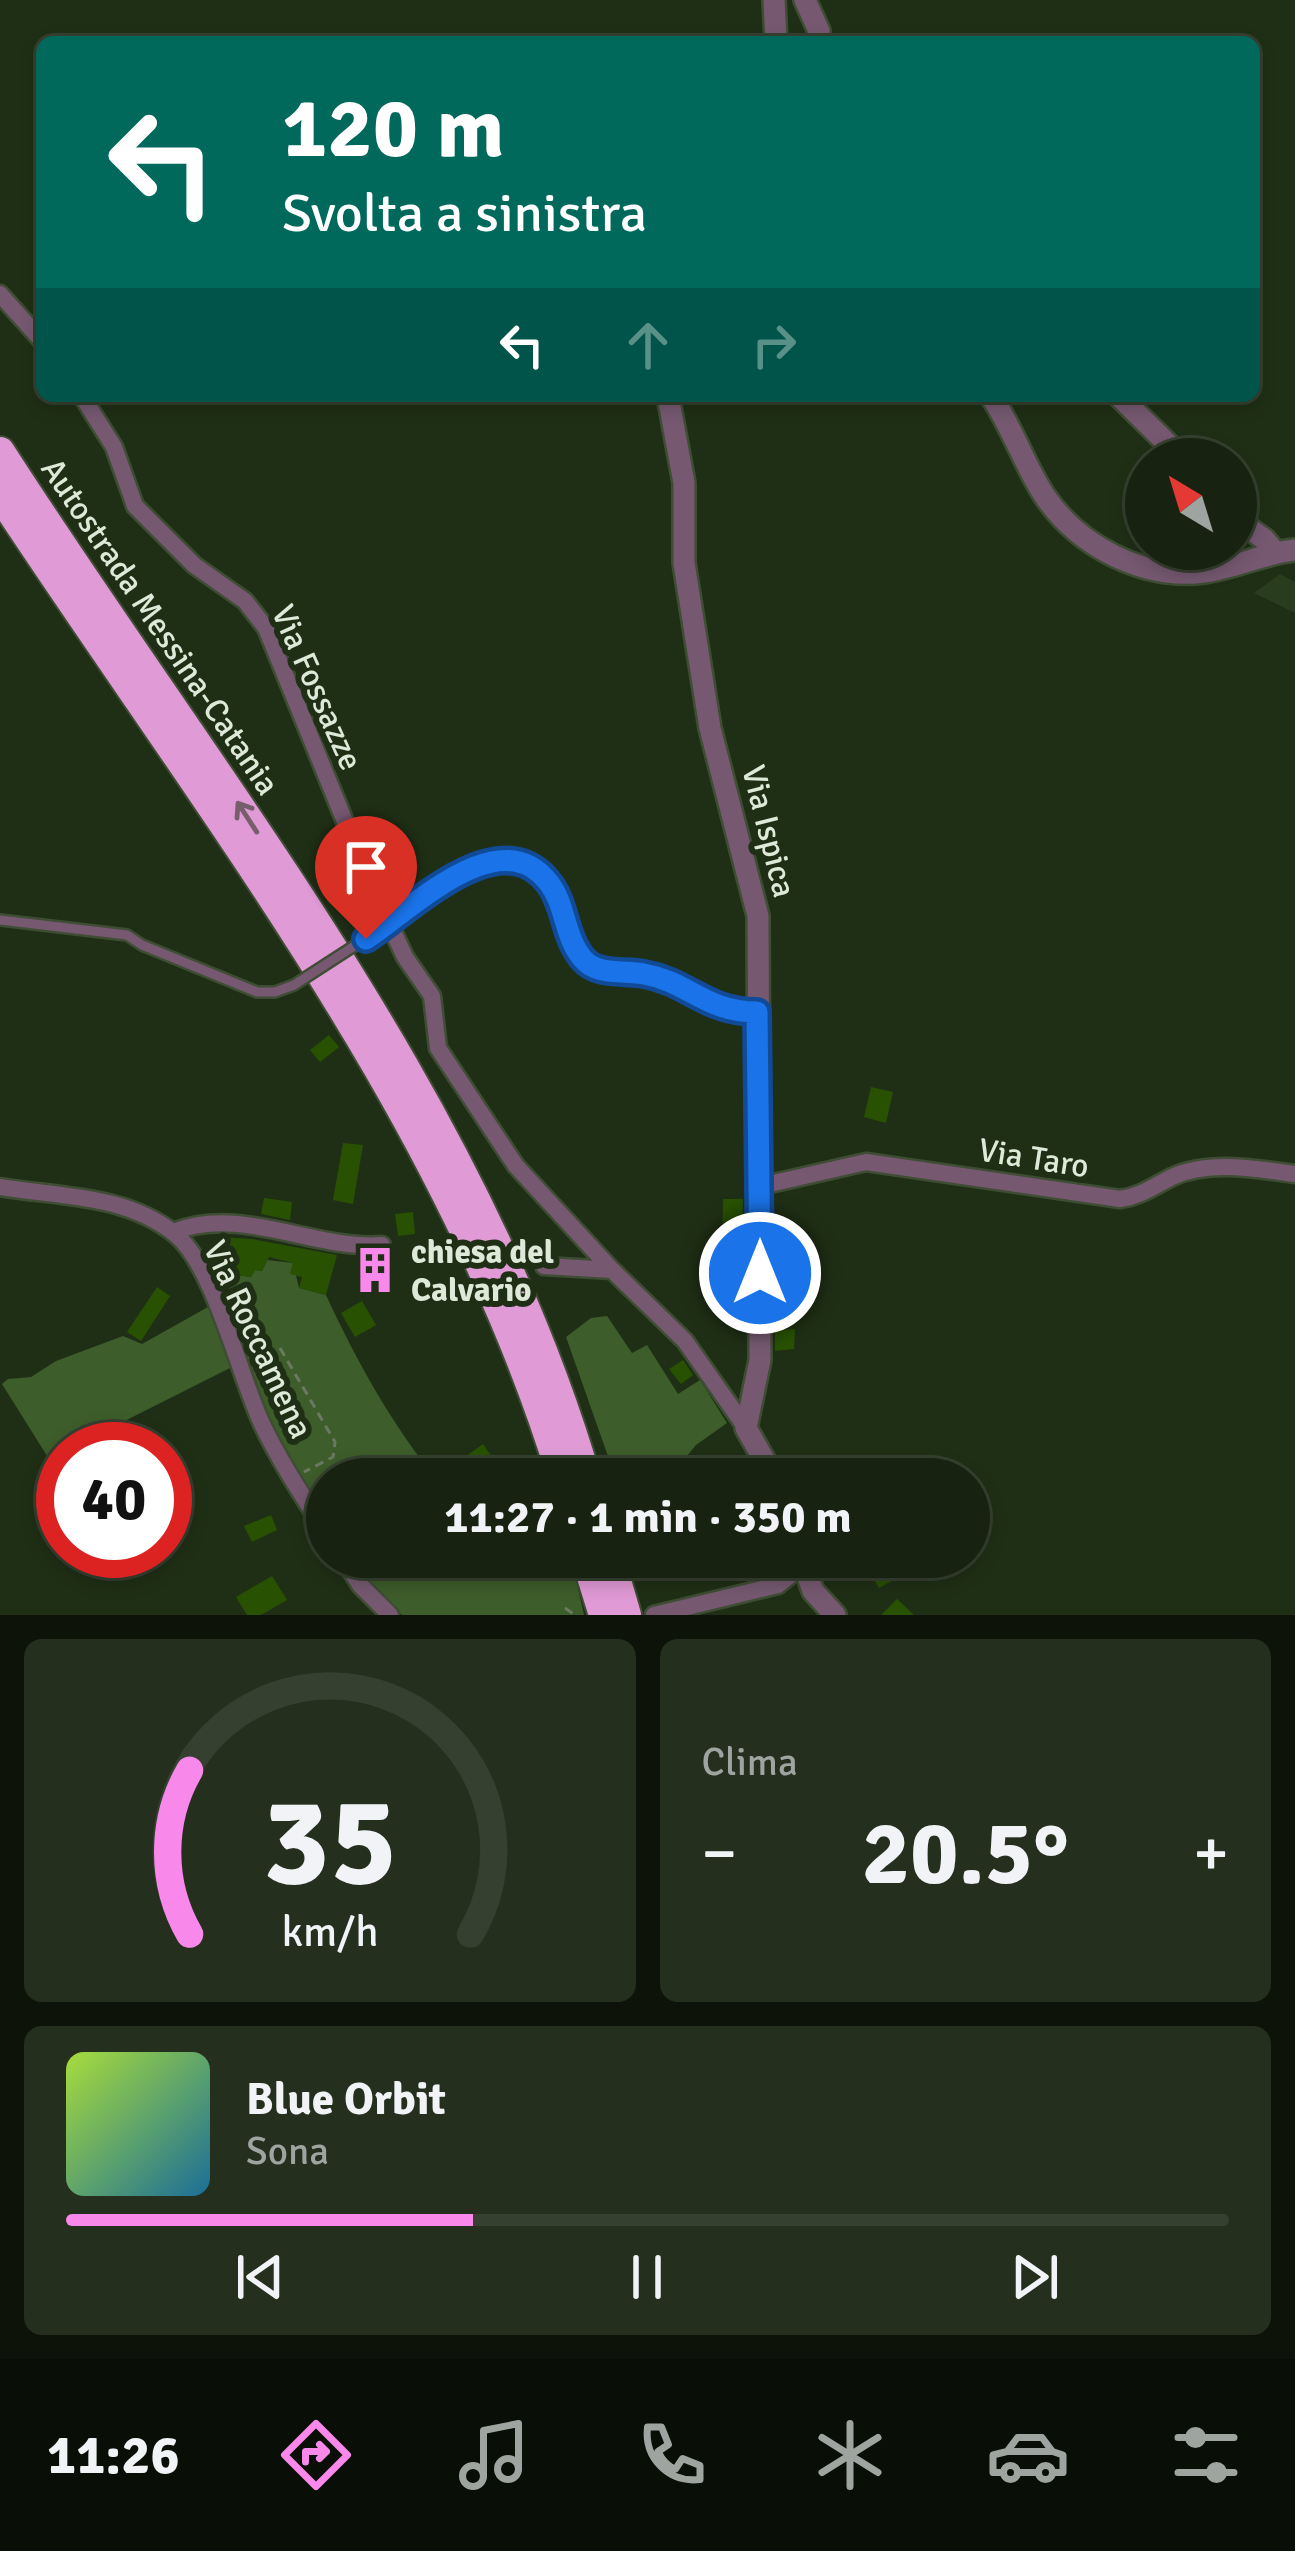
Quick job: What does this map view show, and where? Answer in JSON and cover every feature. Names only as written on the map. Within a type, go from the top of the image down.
[{"type":"highway","name":"Autostrada Messina-Catania","points":[[0,452],[315,920],[421,1093],[516,1287],[578,1458]]},
{"type":"highway","name":"Autostrada Messina-Catania","points":[[0,494],[382,1068],[466,1230],[555,1458]]},
{"type":"highway","points":[[593,1578],[604,1615]]},
{"type":"highway","points":[[615,1578],[626,1615]]},
{"type":"street","points":[[774,0],[774,36]]},
{"type":"street","points":[[805,0],[820,36]]},
{"type":"street","points":[[0,293],[36,334]]},
{"type":"street","name":"Via Fossazze","points":[[86,402],[114,447],[135,506],[194,565],[245,601],[266,628],[368,878],[405,957],[432,996],[438,1048],[515,1166],[612,1270]]},
{"type":"street","name":"Via Ispica","points":[[669,402],[684,483],[684,563],[710,728],[758,916],[760,1360],[746,1428]]},
{"type":"street","points":[[995,402],[1042,491],[1074,529],[1102,549],[1159,571],[1186,573],[1208,572],[1285,551]]},
{"type":"street","points":[[1125,402],[1162,438]]},
{"type":"street","points":[[1257,534],[1285,551]]},
{"type":"street","name":"Via Taro","points":[[761,1186],[866,1162],[1120,1199],[1136,1197],[1182,1174],[1207,1170],[1240,1167],[1295,1174]]},
{"type":"street","name":"Via Roccamena","points":[[0,1186],[99,1198],[173,1232],[199,1268],[261,1422],[306,1501]]},
{"type":"street","name":"Via Roccamena","points":[[173,1232],[236,1225],[353,1247],[382,1245]]},
{"type":"street","points":[[544,1266],[612,1270],[685,1341],[764,1458]]},
{"type":"street","points":[[356,1578],[390,1615]]},
{"type":"street","points":[[778,1585],[785,1578]]},
{"type":"street","points":[[808,1578],[813,1591],[835,1615]]},
{"type":"street","points":[[655,1615],[778,1585],[813,1591]]},
{"type":"lane","points":[[0,920],[127,935],[257,992],[275,992],[294,985],[477,864],[520,861],[535,867],[558,896],[584,961],[596,968],[668,981],[724,1010],[757,1012]]},
{"type":"path","points":[[280,1348],[335,1442],[333,1456],[292,1479]]},
{"type":"path","points":[[565,1608],[575,1615]]},
{"type":"shaded area","points":[[1280,574],[1295,582],[1295,613],[1254,593]]},
{"type":"shaded area","points":[[267,1260],[293,1263],[299,1288],[326,1295],[375,1390],[420,1458],[306,1458],[306,1484],[260,1401],[236,1335],[230,1274],[251,1277],[255,1270],[262,1271]]},
{"type":"shaded area","points":[[208,1307],[234,1366],[123,1422],[36,1422],[36,1438],[2,1384],[31,1377],[56,1361],[123,1336],[142,1344]]},
{"type":"shaded area","points":[[607,1316],[632,1353],[647,1345],[678,1394],[700,1380],[727,1423],[685,1458],[609,1458],[566,1337],[591,1318]]},
{"type":"shaded area","points":[[367,1578],[576,1578],[584,1615],[402,1615],[381,1599]]},
{"type":"building","points":[[329,1035],[339,1047],[320,1062],[310,1050]]},
{"type":"building","points":[[871,1087],[893,1092],[886,1123],[864,1117]]},
{"type":"building","points":[[343,1143],[363,1145],[353,1204],[333,1200]]},
{"type":"building","points":[[264,1198],[292,1202],[290,1220],[261,1214]]},
{"type":"building","points":[[723,1199],[743,1199],[742,1255],[722,1255]]},
{"type":"building","points":[[413,1212],[415,1234],[398,1236],[395,1214]]},
{"type":"building","points":[[219,1237],[337,1255],[326,1295],[299,1288],[302,1277],[290,1274],[293,1263],[269,1257],[262,1271],[255,1270],[251,1277],[230,1274],[225,1290],[214,1265]]},
{"type":"building","name":"chiesa del Calvario","points":[[384,1257],[386,1282],[367,1283],[365,1258]]},
{"type":"building","points":[[157,1287],[170,1296],[141,1341],[127,1332]]},
{"type":"building","points":[[362,1301],[376,1325],[355,1337],[341,1313]]},
{"type":"building","points":[[795,1329],[794,1349],[775,1351],[775,1330]]},
{"type":"building","points":[[683,1360],[693,1375],[681,1384],[669,1369]]},
{"type":"building","points":[[483,1444],[493,1458],[466,1458]]},
{"type":"building","points":[[271,1515],[277,1530],[252,1542],[244,1526]]},
{"type":"building","points":[[272,1576],[287,1600],[261,1615],[247,1615],[236,1597]]},
{"type":"building","points":[[873,1578],[897,1578],[879,1588]]},
{"type":"building","points":[[897,1599],[914,1615],[881,1615]]},
{"type":"place","name":"chiesa del Calvario","points":[[375,1270]]},
{"type":"route","points":[[366,939],[477,864],[520,861],[535,867],[558,896],[584,961],[596,968],[668,981],[724,1010],[757,1012],[760,1273]]}]
